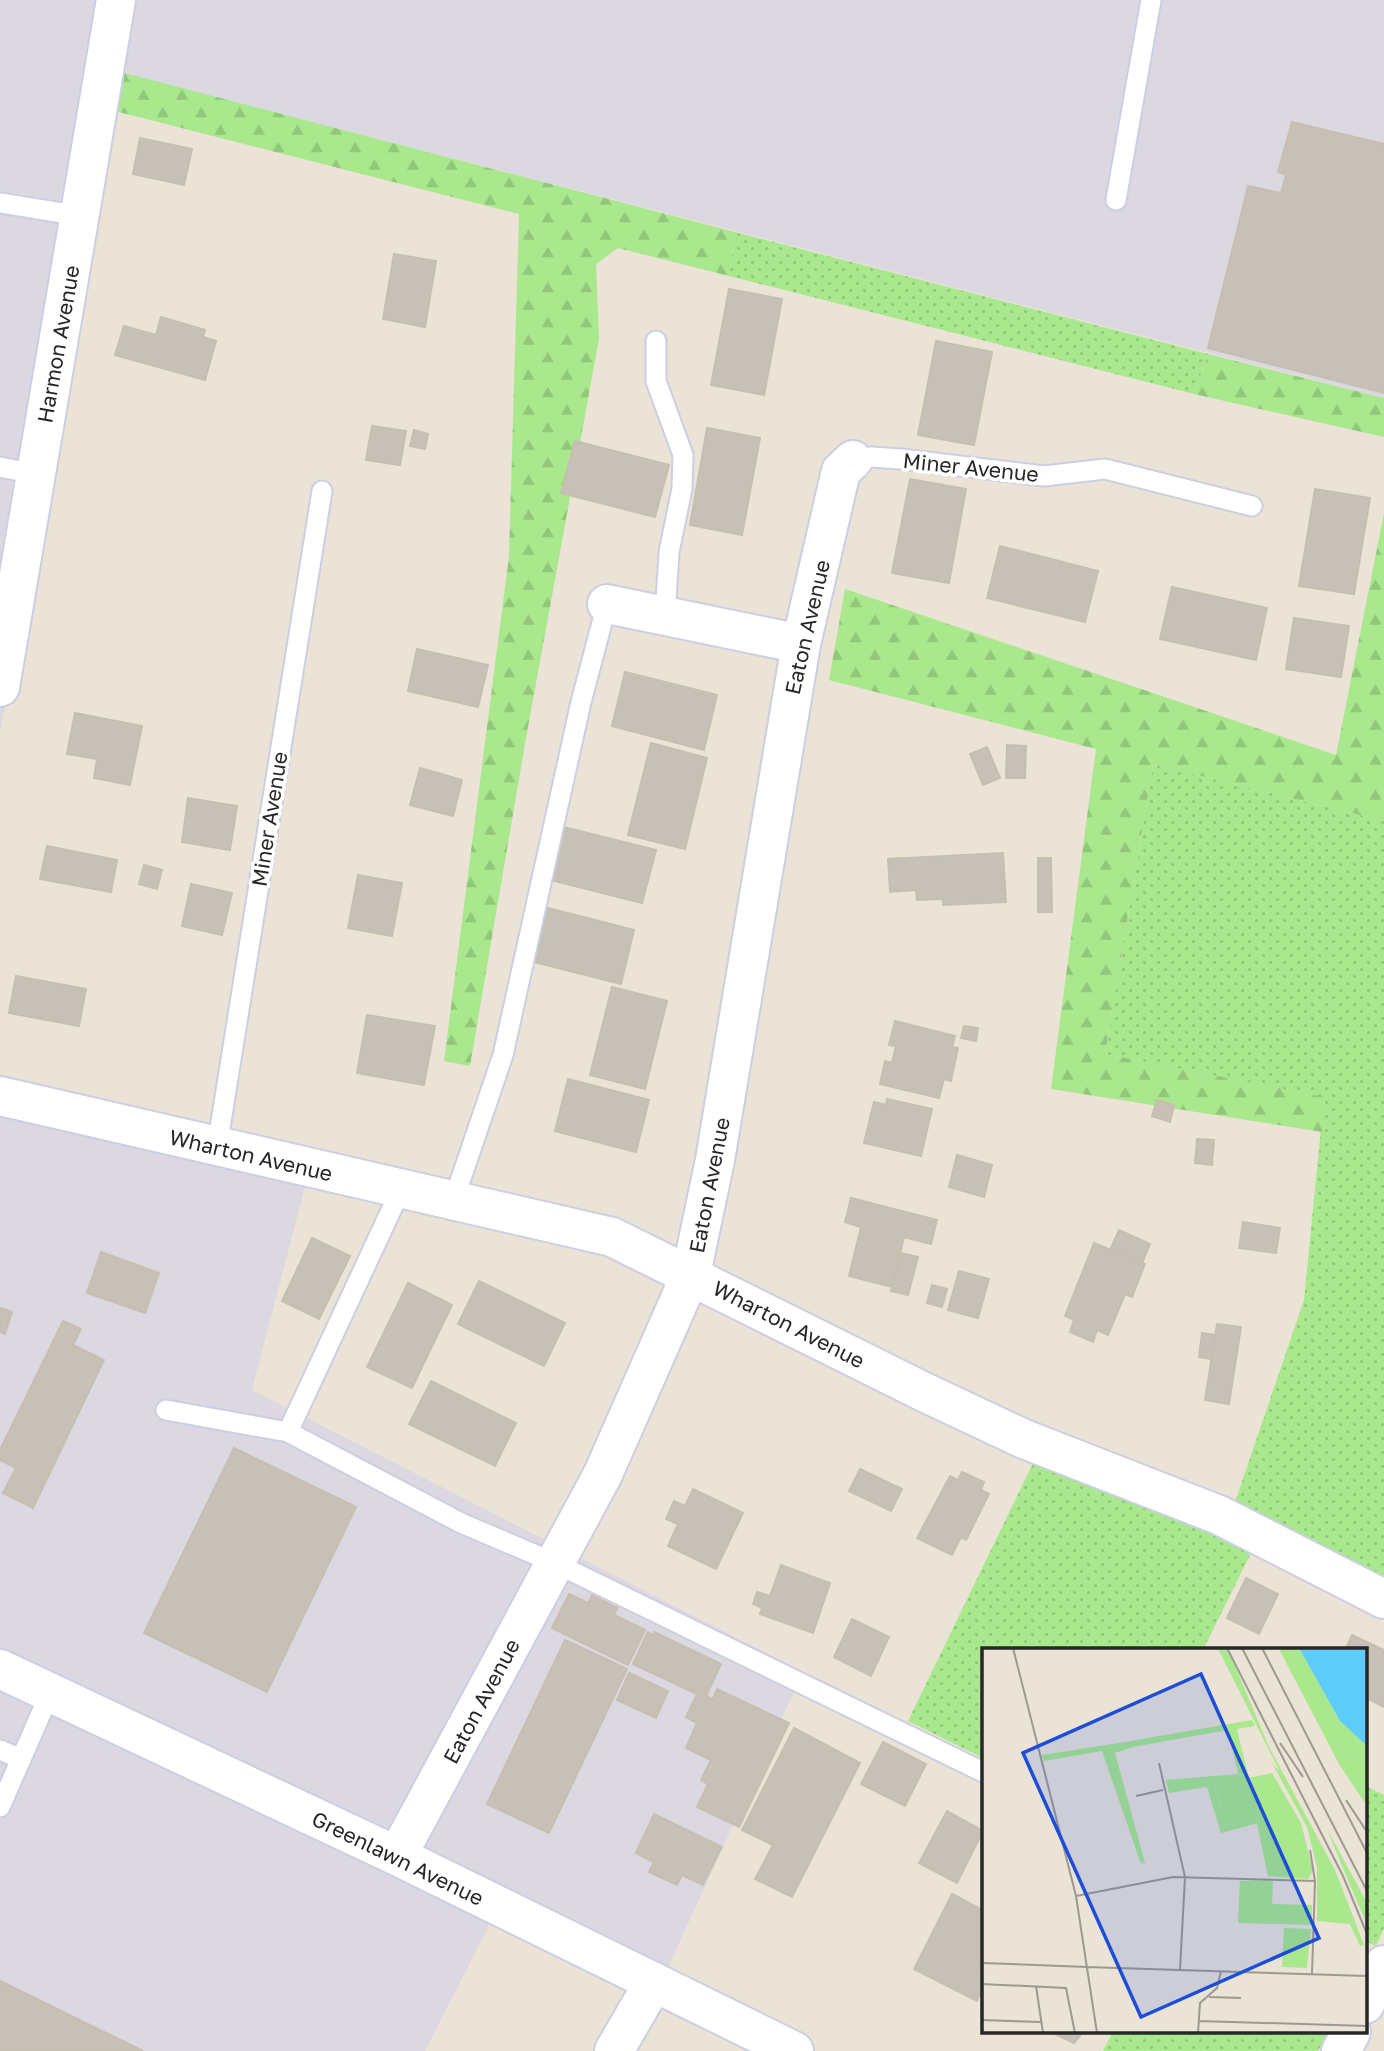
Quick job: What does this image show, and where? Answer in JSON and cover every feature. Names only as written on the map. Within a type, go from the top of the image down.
[{"type":"street","name":"Harmon Avenue","points":[[0,687],[17,470],[81,216],[116,0]]},
{"type":"street","name":"Eaton Avenue","points":[[397,1856],[603,1474],[691,1274],[718,1146],[802,644],[841,471],[853,460]]},
{"type":"street","points":[[607,604],[802,644]]},
{"type":"street","name":"Wharton Avenue","points":[[0,1096],[612,1237],[938,1399],[1024,1439],[1219,1515],[1384,1599]]},
{"type":"street","name":"Greenlawn Avenue","points":[[0,1670],[397,1856],[794,2051]]},
{"type":"street","points":[[614,2051],[654,1982]]},
{"type":"street","points":[[1341,2051],[1350,2034]]},
{"type":"lane","points":[[1116,200],[1151,0]]},
{"type":"lane","points":[[0,203],[81,216]]},
{"type":"lane","points":[[656,341],[656,381],[683,455],[682,489],[669,552],[665,617]]},
{"type":"lane","name":"Miner Avenue","points":[[853,460],[872,457],[901,459],[1044,476],[1105,469],[1252,506]]},
{"type":"lane","name":"Miner Avenue","points":[[217,1147],[322,491]]},
{"type":"lane","points":[[453,1202],[503,1055],[581,702],[607,604]]},
{"type":"lane","points":[[288,1432],[401,1189]]},
{"type":"lane","points":[[166,1410],[288,1432],[461,1523],[555,1563],[982,1772]]},
{"type":"lane","points":[[2,1800],[50,1693]]},
{"type":"lane","points":[[0,1750],[21,1759]]},
{"type":"shaded area","points":[[0,0],[1384,0],[1384,398],[118,72],[0,733]]},
{"type":"shaded area","points":[[0,1108],[307,1179],[252,1390],[803,1672],[664,1976],[501,1902],[425,2051],[0,2051]]},
{"type":"green space","points":[[117,71],[735,232],[729,276],[618,248],[596,264],[599,339],[526,738],[470,1066],[444,1061],[509,556],[519,214],[111,110]]},
{"type":"green space","points":[[735,232],[1208,354],[1194,394],[729,276]]},
{"type":"green space","points":[[1208,354],[1384,398],[1384,437],[1194,394]]},
{"type":"green space","points":[[1384,513],[1384,821],[1153,764],[1105,1054],[1324,1097],[1322,1132],[1051,1089],[1096,749],[829,680],[845,589],[1336,755]]},
{"type":"green space","points":[[1153,764],[1384,821],[1384,1584],[1233,1508],[1304,1300],[1324,1098],[1105,1054]]},
{"type":"green space","points":[[1037,1455],[1256,1543],[1204,1648],[982,1648],[982,1758],[908,1721]]},
{"type":"green space","points":[[1366,1786],[1384,1795],[1384,1928],[1376,1946],[1366,1941]]},
{"type":"green space","points":[[1112,2034],[1327,2034],[1318,2051],[1103,2051]]},
{"type":"building","points":[[1292,122],[1384,144],[1384,393],[1208,348],[1248,186],[1281,193],[1286,175],[1278,172]]},
{"type":"building","points":[[140,138],[192,149],[184,185],[133,174]]},
{"type":"building","points":[[394,254],[436,261],[425,327],[383,319]]},
{"type":"building","points":[[729,289],[782,299],[764,395],[711,385]]},
{"type":"building","points":[[161,317],[205,330],[203,337],[216,341],[205,380],[115,355],[124,326],[156,335]]},
{"type":"building","points":[[936,341],[992,352],[974,445],[918,435]]},
{"type":"building","points":[[372,426],[406,431],[400,465],[366,460]]},
{"type":"building","points":[[707,428],[760,438],[742,535],[690,525]]},
{"type":"building","points":[[414,430],[428,434],[425,449],[410,446]]},
{"type":"building","points":[[575,441],[669,465],[655,517],[561,493]]},
{"type":"building","points":[[910,479],[966,489],[949,583],[892,573]]},
{"type":"building","points":[[1315,489],[1370,498],[1354,594],[1299,586]]},
{"type":"building","points":[[1000,546],[1098,571],[1085,622],[987,598]]},
{"type":"building","points":[[1172,587],[1267,608],[1256,660],[1160,639]]},
{"type":"building","points":[[1294,618],[1349,626],[1341,677],[1286,669]]},
{"type":"building","points":[[417,649],[488,665],[478,707],[408,691]]},
{"type":"building","points":[[625,672],[717,695],[704,750],[612,726]]},
{"type":"building","points":[[75,713],[142,726],[130,785],[94,778],[97,759],[67,754]]},
{"type":"building","points":[[651,743],[707,758],[685,849],[628,835]]},
{"type":"building","points":[[1007,745],[1026,746],[1025,778],[1006,778]]},
{"type":"building","points":[[987,747],[1000,778],[983,785],[970,754]]},
{"type":"building","points":[[420,768],[462,780],[453,816],[410,805]]},
{"type":"building","points":[[188,798],[237,806],[230,850],[182,842]]},
{"type":"building","points":[[564,827],[656,850],[642,903],[551,880]]},
{"type":"building","points":[[47,846],[117,860],[111,892],[40,879]]},
{"type":"building","points":[[1003,853],[1006,902],[943,905],[943,899],[917,900],[916,890],[890,892],[888,859]]},
{"type":"building","points":[[1038,858],[1051,858],[1052,912],[1038,912]]},
{"type":"building","points":[[144,865],[162,870],[157,889],[139,884]]},
{"type":"building","points":[[358,875],[402,883],[392,936],[348,928]]},
{"type":"building","points":[[191,884],[232,893],[222,935],[182,926]]},
{"type":"building","points":[[548,908],[634,930],[621,984],[534,962]]},
{"type":"building","points":[[16,976],[86,989],[79,1026],[9,1013]]},
{"type":"building","points":[[612,987],[667,1001],[645,1089],[590,1075]]},
{"type":"building","points":[[367,1015],[435,1026],[424,1085],[357,1073]]},
{"type":"building","points":[[895,1021],[955,1036],[952,1047],[958,1048],[951,1081],[944,1079],[939,1098],[880,1084],[885,1061],[892,1063],[896,1046],[889,1045]]},
{"type":"building","points":[[964,1026],[978,1028],[976,1041],[961,1038]]},
{"type":"building","points":[[568,1079],[649,1100],[636,1152],[555,1131]]},
{"type":"building","points":[[887,1099],[932,1109],[921,1156],[864,1143],[874,1102],[886,1105]]},
{"type":"building","points":[[1157,1100],[1174,1105],[1170,1122],[1152,1116]]},
{"type":"building","points":[[1197,1139],[1214,1140],[1212,1165],[1195,1163]]},
{"type":"building","points":[[957,1155],[992,1165],[984,1197],[949,1187]]},
{"type":"building","points":[[851,1198],[937,1220],[931,1244],[904,1237],[892,1287],[849,1276],[861,1227],[845,1222]]},
{"type":"building","points":[[1243,1222],[1280,1228],[1276,1253],[1239,1248]]},
{"type":"building","points":[[1119,1230],[1150,1244],[1142,1263],[1110,1250]]},
{"type":"building","points":[[312,1238],[350,1256],[319,1319],[282,1301]]},
{"type":"building","points":[[1094,1243],[1145,1264],[1132,1297],[1125,1294],[1108,1335],[1097,1330],[1093,1342],[1070,1332],[1074,1320],[1065,1316]]},
{"type":"building","points":[[101,1252],[159,1273],[145,1313],[87,1293]]},
{"type":"building","points":[[901,1253],[918,1257],[908,1295],[891,1291]]},
{"type":"building","points":[[959,1271],[989,1279],[978,1318],[948,1310]]},
{"type":"building","points":[[479,1281],[565,1323],[544,1366],[458,1324]]},
{"type":"building","points":[[408,1283],[452,1305],[412,1388],[367,1367]]},
{"type":"building","points":[[932,1285],[947,1289],[942,1307],[927,1303]]},
{"type":"building","points":[[0,1308],[12,1312],[5,1334],[0,1332]]},
{"type":"building","points":[[63,1321],[81,1329],[73,1345],[104,1360],[33,1508],[3,1493],[16,1468],[0,1460],[0,1450]]},
{"type":"building","points":[[1217,1324],[1241,1327],[1229,1404],[1205,1400]]},
{"type":"building","points":[[1202,1333],[1215,1335],[1212,1359],[1199,1357]]},
{"type":"building","points":[[431,1381],[516,1423],[495,1466],[409,1424]]},
{"type":"building","points":[[234,1448],[356,1507],[267,1692],[144,1633]]},
{"type":"building","points":[[860,1469],[902,1489],[891,1511],[849,1491]]},
{"type":"building","points":[[962,1472],[984,1482],[981,1490],[989,1494],[966,1540],[961,1537],[952,1555],[917,1538],[950,1476],[958,1480]]},
{"type":"building","points":[[693,1489],[743,1513],[716,1569],[668,1546],[678,1524],[666,1519],[674,1501],[685,1506]]},
{"type":"building","points":[[781,1565],[830,1583],[813,1633],[760,1614],[762,1608],[753,1604],[757,1592],[770,1596]]},
{"type":"building","points":[[1246,1578],[1278,1594],[1259,1634],[1227,1618]]},
{"type":"building","points":[[569,1594],[588,1603],[592,1595],[617,1608],[614,1615],[645,1630],[628,1665],[552,1628]]},
{"type":"building","points":[[852,1619],[889,1637],[871,1676],[834,1657]]},
{"type":"building","points":[[648,1632],[653,1635],[654,1632],[721,1664],[706,1696],[713,1699],[717,1689],[789,1723],[739,1827],[697,1807],[708,1784],[701,1780],[711,1760],[686,1748],[697,1723],[686,1717],[697,1694],[633,1664]]},
{"type":"building","points":[[1352,1635],[1384,1650],[1384,1707],[1366,1698],[1366,1648],[1346,1648]]},
{"type":"building","points":[[565,1640],[627,1669],[549,1833],[487,1804]]},
{"type":"building","points":[[629,1673],[668,1691],[656,1718],[617,1700]]},
{"type":"building","points":[[794,1728],[860,1763],[792,1897],[755,1879],[773,1845],[742,1830]]},
{"type":"building","points":[[883,1742],[926,1764],[905,1806],[861,1784]]},
{"type":"building","points":[[947,1811],[982,1830],[957,1883],[919,1863]]},
{"type":"building","points":[[654,1814],[722,1847],[703,1885],[682,1875],[677,1885],[649,1872],[654,1862],[636,1853]]},
{"type":"building","points":[[952,1894],[982,1909],[982,1989],[977,2001],[914,1969]]},
{"type":"building","points":[[0,1981],[143,2051],[0,2051]]},
{"type":"building","points":[[1055,2034],[1081,2034],[1074,2043]]}]
